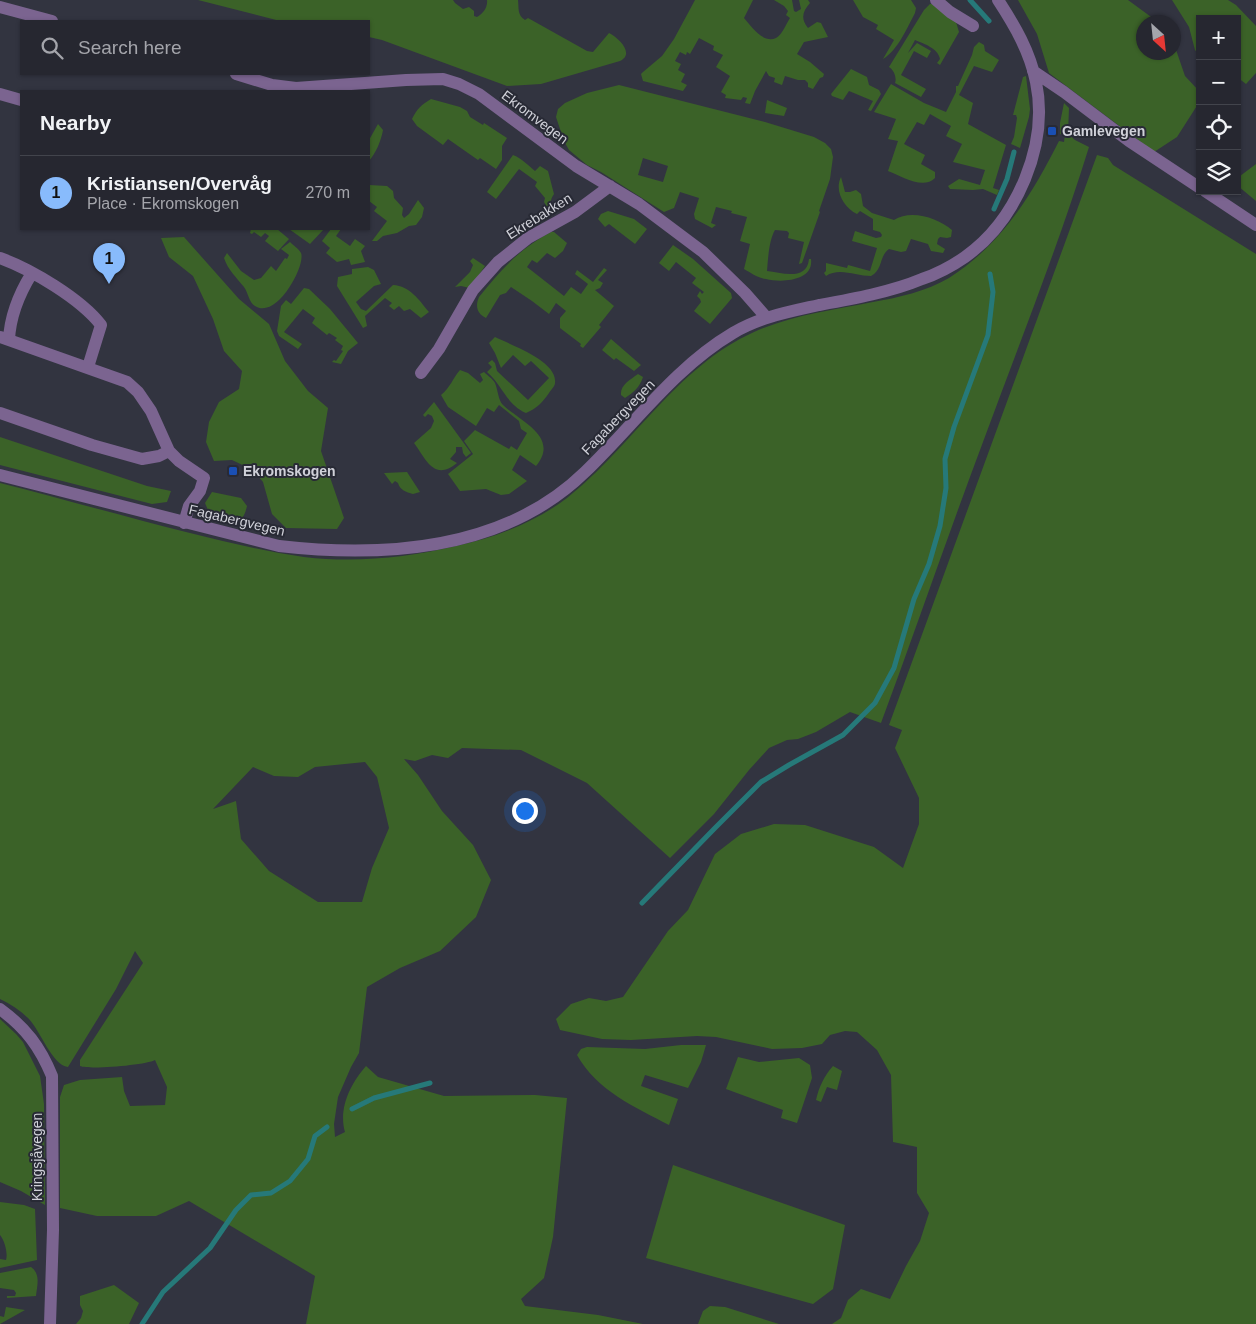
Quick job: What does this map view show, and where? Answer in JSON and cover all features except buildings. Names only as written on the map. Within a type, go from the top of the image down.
[{"type":"street","points":[[936,0],[950,12],[973,26]]},
{"type":"street","name":"Fagabergvegen","points":[[0,475],[279,546],[321,551],[396,550],[472,536],[532,512],[560,494],[585,472],[696,359],[736,331],[766,317],[921,280],[966,257],[984,240],[1004,217],[1016,196],[1030,164],[1034,149],[1038,110],[1037,90],[1033,71],[1022,40],[998,0]]},
{"type":"street","points":[[0,8],[48,20]]},
{"type":"street","points":[[1033,71],[1129,141],[1196,185]]},
{"type":"street","name":"Ekromvegen","points":[[239,75],[272,85],[316,89],[406,80],[443,79],[459,84],[479,94],[576,166],[639,204],[703,252],[745,293],[766,317]]},
{"type":"street","points":[[0,94],[20,100]]},
{"type":"street","name":"Ekrebakken","points":[[421,374],[439,349],[473,290],[498,262],[528,238],[575,212],[610,186]]},
{"type":"street","points":[[1211,195],[1256,225]]},
{"type":"street","points":[[0,258],[21,266],[80,304],[92,313],[102,325],[88,367]]},
{"type":"street","points":[[32,273],[15,307],[5,339],[127,382],[138,392],[151,411],[169,451],[179,461],[204,478],[200,491],[189,506],[184,523]]},
{"type":"street","points":[[0,413],[92,445],[142,459],[159,456],[169,451]]},
{"type":"street","name":"Kringsjåvegen","points":[[0,1009],[28,1033],[45,1060],[52,1076],[53,1230],[50,1324]]},
{"type":"green space","points":[[198,0],[453,0],[463,9],[469,7],[474,11],[474,16],[477,17],[485,10],[487,0],[518,0],[522,18],[525,20],[528,18],[587,51],[593,52],[609,33],[621,42],[626,50],[626,54],[620,61],[541,84],[507,86],[370,37],[370,20],[276,20]]},
{"type":"green space","points":[[695,0],[753,0],[744,18],[758,33],[766,39],[771,39],[776,38],[780,34],[790,18],[786,15],[788,11],[784,6],[774,0],[792,0],[794,11],[796,12],[801,9],[799,0],[808,0],[810,3],[803,15],[804,21],[808,28],[817,22],[821,23],[828,37],[804,42],[797,54],[824,74],[823,77],[820,78],[813,89],[808,87],[808,83],[805,80],[785,76],[782,85],[774,82],[775,78],[769,76],[766,71],[750,104],[745,103],[747,98],[743,97],[741,100],[725,98],[726,95],[721,92],[730,76],[716,67],[723,55],[713,50],[714,46],[699,38],[690,54],[687,52],[686,55],[680,52],[675,61],[681,64],[678,70],[685,74],[681,82],[687,85],[683,91],[643,81],[641,74],[662,56],[674,39]]},
{"type":"green space","points":[[853,0],[911,0],[916,8],[902,38],[883,59],[894,40],[876,29],[878,25],[863,17]]},
{"type":"green space","points":[[1018,0],[1128,0],[1148,15],[1136,15],[1136,60],[1180,60],[1185,76],[1196,88],[1196,107],[1177,137],[1154,152],[1049,73],[1037,34]]},
{"type":"green space","points":[[1172,0],[1228,0],[1236,5],[1256,26],[1256,73],[1246,84],[1241,80],[1241,15],[1196,15],[1196,51],[1189,27]]},
{"type":"green space","points":[[930,4],[933,4],[956,22],[959,32],[940,65],[937,63],[940,59],[937,52],[915,40],[908,53],[917,43],[931,51],[927,58],[914,51],[901,75],[926,89],[921,97],[895,83],[895,74],[889,67],[924,10]]},
{"type":"green space","points":[[979,42],[984,45],[985,51],[999,60],[992,72],[974,66],[959,95],[973,103],[968,124],[1006,145],[993,188],[999,190],[997,195],[983,189],[950,189],[948,186],[959,179],[980,185],[985,170],[953,162],[962,144],[946,136],[951,126],[930,114],[924,125],[917,122],[904,144],[925,155],[921,164],[935,172],[935,178],[924,183],[905,179],[888,171],[898,141],[888,139],[896,119],[874,112],[891,84],[924,103],[946,112],[974,47]]},
{"type":"green space","points":[[851,69],[867,77],[869,85],[879,90],[881,94],[871,111],[868,110],[873,101],[849,91],[843,100],[831,94]]},
{"type":"green space","points":[[1026,76],[1030,109],[1020,148],[1011,144],[1017,118],[1016,115],[1013,115],[1023,77]]},
{"type":"green space","points":[[619,85],[765,122],[814,137],[825,143],[831,149],[833,157],[830,179],[802,263],[799,264],[804,242],[788,238],[789,233],[787,231],[775,230],[769,250],[767,271],[786,274],[799,273],[804,270],[809,259],[811,259],[811,266],[807,272],[796,279],[780,281],[755,275],[744,269],[750,244],[740,241],[747,217],[716,207],[711,223],[716,225],[712,228],[695,219],[694,214],[699,198],[680,192],[674,208],[664,212],[587,165],[569,150],[556,117],[558,109],[565,103],[587,93]],"holes":[[[643,158],[668,166],[663,182],[638,175]]]},
{"type":"green space","points":[[431,99],[460,107],[467,111],[470,117],[483,125],[484,123],[507,138],[502,146],[502,160],[496,169],[480,158],[478,160],[448,139],[443,145],[417,126],[412,119],[416,112]]},
{"type":"green space","points":[[767,100],[787,108],[784,116],[765,113]]},
{"type":"green space","points":[[1064,103],[1069,108],[1068,134],[1089,147],[1051,258],[881,723],[850,712],[816,732],[798,739],[787,740],[769,748],[714,814],[670,858],[587,783],[521,750],[462,748],[448,758],[432,755],[415,761],[404,759],[418,775],[442,811],[473,845],[491,880],[476,917],[440,951],[400,968],[367,987],[359,1053],[338,1097],[334,1124],[335,1137],[345,1132],[343,1114],[347,1096],[355,1080],[366,1066],[378,1077],[444,1096],[535,1095],[567,1098],[553,1237],[544,1278],[521,1299],[525,1306],[598,1315],[643,1324],[306,1324],[315,1276],[189,1201],[156,1216],[97,1216],[60,1208],[60,1097],[64,1085],[80,1080],[122,1077],[124,1091],[130,1106],[165,1105],[167,1087],[155,1060],[141,1064],[118,1066],[80,1066],[80,1060],[143,963],[135,951],[116,989],[68,1067],[62,1065],[52,1054],[23,1013],[0,999],[0,483],[261,550],[304,557],[342,560],[380,558],[418,554],[486,538],[528,522],[567,498],[613,455],[678,386],[701,365],[726,347],[754,332],[783,321],[922,290],[940,283],[968,265],[1000,234],[1026,200],[1059,141],[1064,142],[1065,135],[1060,134]],"holes":[[[365,762],[377,777],[389,828],[372,868],[362,902],[318,902],[269,871],[241,839],[236,801],[213,809],[253,767],[274,776],[298,777],[315,767]]]},
{"type":"green space","points":[[378,124],[383,130],[380,143],[370,160],[370,138]]},
{"type":"green space","points":[[513,155],[535,171],[540,166],[548,171],[554,194],[549,210],[544,202],[545,198],[535,186],[537,182],[519,169],[496,199],[487,192]]},
{"type":"green space","points":[[1097,155],[1108,158],[1113,165],[1256,254],[1256,1324],[832,1324],[841,1318],[848,1300],[861,1289],[890,1299],[920,1241],[929,1213],[917,1193],[917,1147],[893,1142],[891,1075],[877,1050],[857,1032],[845,1031],[830,1035],[822,1044],[802,1048],[772,1049],[716,1037],[697,1036],[631,1040],[602,1039],[560,1030],[556,1019],[571,1004],[589,998],[606,1001],[623,997],[668,931],[688,910],[715,854],[741,834],[774,824],[805,825],[874,847],[903,868],[919,824],[919,798],[895,748],[902,730],[889,725]]},
{"type":"green space","points":[[1256,164],[1256,201],[1241,188],[1241,175]]},
{"type":"green space","points":[[841,177],[845,192],[856,190],[861,194],[863,206],[872,213],[894,220],[908,215],[924,216],[952,230],[951,237],[940,237],[938,239],[937,244],[945,249],[943,253],[931,251],[928,244],[911,239],[906,251],[901,252],[889,249],[875,273],[871,276],[836,272],[826,276],[824,273],[826,271],[826,263],[847,268],[848,265],[870,271],[877,248],[852,241],[855,231],[876,238],[882,235],[880,232],[873,230],[873,219],[860,211],[857,214],[844,203],[839,188]]},
{"type":"green space","points":[[370,185],[387,186],[393,191],[394,198],[403,208],[402,215],[404,218],[418,200],[424,208],[422,217],[416,225],[409,226],[397,233],[383,236],[377,241],[372,241],[387,221],[374,211],[377,207],[370,202]]},
{"type":"green space","points":[[608,211],[634,219],[647,229],[635,244],[609,224],[605,227],[598,219],[601,214]]},
{"type":"green space","points":[[251,230],[278,230],[289,239],[278,251],[265,241],[269,236],[265,233],[261,237],[254,232],[250,233]]},
{"type":"green space","points":[[290,230],[323,230],[310,244]]},
{"type":"green space","points":[[330,230],[340,230],[336,236],[350,246],[355,239],[365,246],[361,251],[365,262],[351,265],[349,259],[337,262],[326,253],[330,248],[322,241]]},
{"type":"green space","points":[[554,232],[567,243],[563,251],[555,258],[547,253],[537,263],[532,260],[527,267],[564,296],[571,287],[581,294],[588,284],[575,274],[577,270],[593,282],[604,268],[607,270],[598,280],[603,283],[600,288],[595,290],[614,306],[599,325],[601,327],[583,348],[580,346],[581,344],[560,328],[560,318],[566,311],[556,303],[549,314],[511,287],[506,293],[500,295],[486,318],[478,309],[479,297],[503,269],[529,246]]},
{"type":"green space","points":[[184,237],[239,299],[269,324],[285,361],[308,391],[328,408],[321,451],[344,518],[337,529],[286,528],[272,514],[263,482],[253,470],[232,460],[214,461],[206,442],[209,422],[219,402],[239,389],[242,371],[224,351],[213,319],[193,276],[169,257],[161,238]]},
{"type":"green space","points":[[290,242],[301,253],[299,268],[294,279],[281,299],[263,308],[255,306],[224,258],[227,253],[241,271],[254,280],[261,278],[271,266],[276,271],[289,255],[281,249]]},
{"type":"green space","points":[[673,245],[693,259],[731,293],[732,298],[710,324],[694,311],[701,302],[697,296],[700,291],[702,294],[704,292],[692,283],[696,278],[676,262],[669,271],[659,263]]},
{"type":"green space","points":[[473,258],[485,266],[470,288],[455,287],[470,272],[473,265],[470,261]]},
{"type":"green space","points":[[368,267],[374,270],[381,284],[374,286],[356,302],[361,309],[366,311],[393,285],[409,291],[418,298],[429,312],[421,318],[410,309],[404,311],[399,306],[394,310],[389,306],[392,303],[385,298],[365,316],[367,326],[363,328],[337,286],[338,277],[352,274],[352,269]]},
{"type":"green space","points":[[304,288],[309,289],[330,309],[358,343],[348,351],[341,364],[332,362],[336,361],[343,351],[341,350],[343,346],[335,340],[337,338],[329,333],[327,335],[312,323],[315,318],[303,309],[284,332],[302,344],[298,349],[279,336],[277,331],[281,306],[286,300],[291,304]]},
{"type":"green space","points":[[495,337],[522,349],[542,361],[554,375],[554,387],[542,402],[526,413],[509,400],[487,372],[492,367],[488,363],[492,360],[497,371],[528,400],[549,378],[531,361],[525,366],[513,355],[501,368],[489,343]]},
{"type":"green space","points":[[611,339],[641,365],[634,371],[616,358],[614,360],[602,350]]},
{"type":"green space","points":[[460,370],[468,373],[480,383],[483,380],[480,374],[484,372],[495,383],[503,405],[528,424],[541,438],[544,447],[542,456],[536,466],[520,455],[512,470],[527,481],[509,494],[501,495],[486,489],[460,491],[448,474],[473,454],[464,441],[475,430],[509,449],[511,446],[517,450],[527,433],[521,429],[519,421],[499,405],[494,412],[487,408],[476,426],[448,407],[441,395]]},
{"type":"green space","points":[[638,374],[643,377],[640,384],[625,398],[621,395],[622,388]]},
{"type":"green space","points":[[434,402],[471,453],[466,457],[462,447],[456,447],[456,452],[450,459],[457,463],[442,470],[431,466],[414,443],[431,428],[434,421],[432,416],[428,414],[425,417],[423,415]]},
{"type":"green space","points":[[0,437],[147,486],[171,491],[167,502],[152,504],[0,465]]},
{"type":"green space","points":[[407,472],[420,492],[413,494],[402,489],[395,481],[392,484],[384,473]]},
{"type":"green space","points":[[212,492],[241,498],[247,506],[242,519],[233,523],[222,521],[210,515],[205,503]]},
{"type":"green space","points":[[0,1019],[23,1042],[40,1076],[44,1104],[45,1205],[21,1191],[0,1182]]},
{"type":"green space","points":[[681,1045],[706,1045],[701,1062],[688,1088],[645,1075],[641,1086],[678,1099],[669,1125],[618,1097],[606,1088],[585,1068],[577,1055],[581,1049],[587,1047],[645,1049]]},
{"type":"green space","points":[[738,1057],[759,1062],[799,1058],[810,1065],[812,1078],[797,1123],[781,1118],[783,1110],[726,1089]]},
{"type":"green space","points":[[833,1066],[842,1071],[837,1090],[827,1087],[821,1102],[816,1100],[822,1082]]},
{"type":"green space","points":[[673,1165],[845,1225],[833,1289],[813,1304],[646,1258]]},
{"type":"green space","points":[[0,1202],[24,1205],[35,1209],[37,1260],[0,1268],[0,1259],[6,1260],[7,1254],[5,1244],[0,1235]]},
{"type":"green space","points":[[31,1267],[37,1277],[36,1296],[7,1298],[7,1296],[15,1296],[16,1293],[14,1290],[0,1288],[0,1273]]},
{"type":"green space","points":[[114,1285],[139,1303],[129,1324],[76,1324],[81,1318],[83,1311],[80,1305],[80,1296]]},
{"type":"green space","points":[[710,1306],[725,1307],[779,1324],[698,1324],[703,1311]]},
{"type":"green space","points":[[6,1307],[25,1310],[0,1324],[0,1316],[4,1317]]},
{"type":"waterway","points":[[970,0],[989,21]]},
{"type":"waterway","points":[[994,209],[1007,179],[1014,152]]},
{"type":"waterway","points":[[642,903],[761,782],[843,735],[875,703],[894,668],[914,599],[929,564],[940,526],[946,488],[945,459],[954,427],[988,335],[993,292],[990,274]]},
{"type":"waterway","points":[[352,1109],[374,1098],[430,1083]]},
{"type":"waterway","points":[[142,1324],[163,1292],[210,1248],[236,1210],[251,1195],[271,1193],[290,1181],[308,1159],[315,1136],[327,1127]]},
{"type":"place","name":"Gamlevegen","points":[[1052,131]]},
{"type":"place","name":"Kristiansen/Overvåg","points":[[109,284]]},
{"type":"place","name":"Ekromskogen","points":[[233,471]]}]
